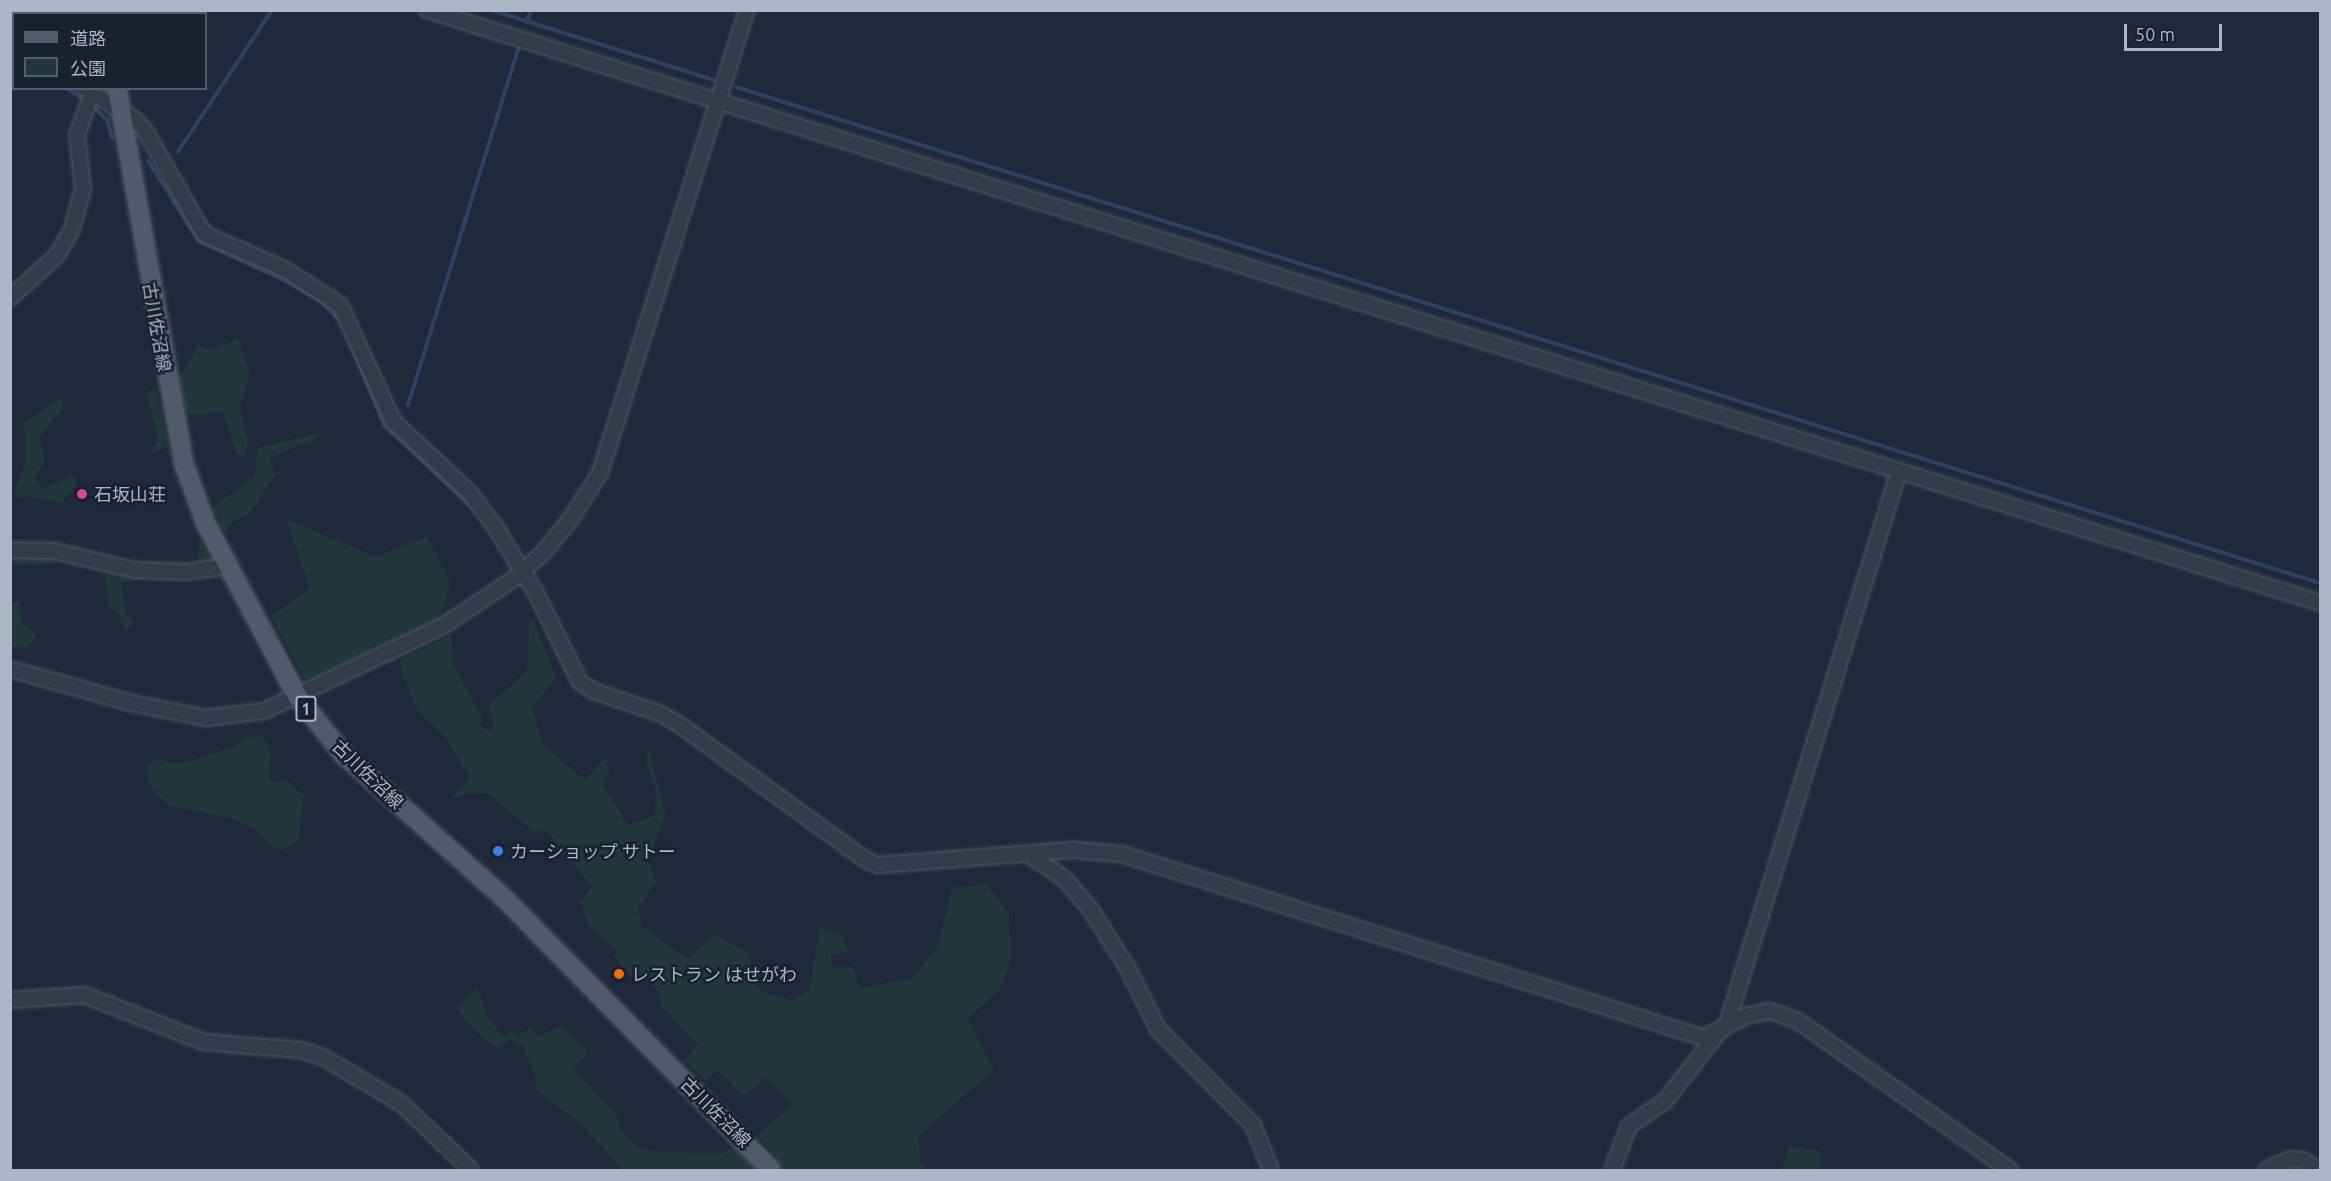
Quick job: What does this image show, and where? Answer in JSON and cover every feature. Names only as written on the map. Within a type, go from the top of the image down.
[{"type":"main road","name":"古川佐沼線","points":[[117,90],[175,428],[194,496],[297,696],[344,754],[504,898],[771,1170]]},
{"type":"street","points":[[427,10],[2320,603]]},
{"type":"street","points":[[10,669],[71,683],[131,703],[207,718],[264,711],[443,626],[523,571],[570,520],[600,473],[720,101],[747,10]]},
{"type":"street","points":[[10,298],[58,254],[72,229],[82,196],[77,135],[89,93],[120,110],[146,132],[204,234],[284,268],[340,305],[393,421],[469,492],[523,571],[580,682],[681,725],[863,858],[877,865],[1099,850],[1141,859],[1704,1038],[1769,1011],[1798,1021],[2010,1170]]},
{"type":"street","points":[[1612,1170],[1629,1126],[1665,1101],[1723,1029],[1899,471]]},
{"type":"street","points":[[10,550],[54,551],[135,570],[186,572],[229,566]]},
{"type":"street","points":[[1031,856],[1065,879],[1091,910],[1127,967],[1158,1029],[1253,1125],[1270,1170]]},
{"type":"street","points":[[10,1000],[86,995],[204,1042],[301,1050],[323,1057],[361,1076],[402,1104],[471,1170]]},
{"type":"street","points":[[2266,1170],[2291,1159],[2303,1160],[2318,1170]]},
{"type":"green space","points":[[238,338],[250,375],[240,406],[248,444],[244,458],[237,454],[223,412],[184,416],[177,382],[198,345],[211,350]]},
{"type":"green space","points":[[155,388],[169,447],[149,453],[158,440],[147,392]]},
{"type":"green space","points":[[61,397],[63,408],[40,437],[44,463],[34,477],[44,489],[75,475],[76,485],[61,503],[26,496],[16,499],[14,494],[26,461],[24,423]]},
{"type":"green space","points":[[319,433],[315,440],[270,457],[275,475],[248,516],[232,522],[225,532],[212,507],[254,478],[258,448]]},
{"type":"green space","points":[[286,519],[376,557],[427,536],[451,584],[439,619],[306,681],[271,616],[310,589]]},
{"type":"green space","points":[[199,539],[213,562],[198,563]]},
{"type":"green space","points":[[10,556],[54,557],[54,564],[11,565]]},
{"type":"green space","points":[[112,571],[149,577],[121,583],[126,614],[134,624],[125,631],[117,611],[109,607],[105,579]]},
{"type":"green space","points":[[19,601],[22,622],[36,636],[27,648],[11,647],[11,603]]},
{"type":"green space","points":[[529,621],[533,621],[556,677],[532,708],[543,745],[585,780],[606,756],[609,772],[603,785],[628,825],[654,815],[657,795],[645,760],[649,749],[666,816],[647,859],[656,881],[638,909],[642,926],[688,959],[715,934],[749,954],[754,982],[763,992],[793,1000],[810,989],[820,927],[842,936],[848,951],[831,955],[833,967],[853,967],[859,988],[913,978],[938,946],[952,888],[987,884],[1009,913],[1011,960],[1000,989],[968,1019],[994,1070],[919,1135],[920,1161],[926,1170],[785,1170],[757,1135],[793,1104],[766,1077],[744,1097],[718,1070],[706,1081],[685,1060],[698,1045],[662,1007],[658,991],[641,976],[632,977],[614,957],[617,951],[589,925],[580,902],[592,887],[547,831],[532,831],[490,794],[469,793],[451,799],[470,778],[445,737],[418,711],[402,674],[401,659],[451,635],[453,664],[482,717],[481,726],[491,731],[494,724],[488,706],[527,671]]},
{"type":"green space","points":[[263,736],[271,751],[269,780],[277,783],[286,779],[304,796],[298,840],[283,850],[272,846],[254,828],[231,818],[170,806],[155,794],[148,778],[148,767],[155,758],[169,763],[187,762],[235,746],[245,737]]},
{"type":"green space","points":[[478,988],[486,1014],[503,1037],[513,1032],[517,1037],[531,1027],[538,1037],[561,1026],[588,1053],[573,1070],[617,1115],[619,1129],[637,1147],[659,1152],[725,1153],[736,1143],[756,1170],[623,1170],[583,1126],[537,1090],[533,1069],[522,1045],[511,1040],[497,1048],[476,1032],[456,1008]]},
{"type":"green space","points":[[1790,1146],[1820,1151],[1820,1170],[1781,1170]]},
{"type":"waterway","points":[[178,152],[272,10]]},
{"type":"waterway","points":[[491,10],[714,80]]},
{"type":"waterway","points":[[527,22],[531,10]]},
{"type":"waterway","points":[[408,405],[519,47]]},
{"type":"waterway","points":[[736,87],[2320,583]]},
{"type":"waterway","points":[[70,90],[86,102]]},
{"type":"waterway","points":[[92,106],[107,120],[112,138]]},
{"type":"waterway","points":[[148,161],[199,241],[282,279],[319,300],[340,320]]},
{"type":"waterway","points":[[351,344],[384,425],[468,504]]},
{"type":"place","name":"石坂山荘","points":[[82,494]]},
{"type":"place","name":"カーショップ サトー","points":[[498,851]]},
{"type":"place","name":"レストラン はせがわ","points":[[619,974]]}]
